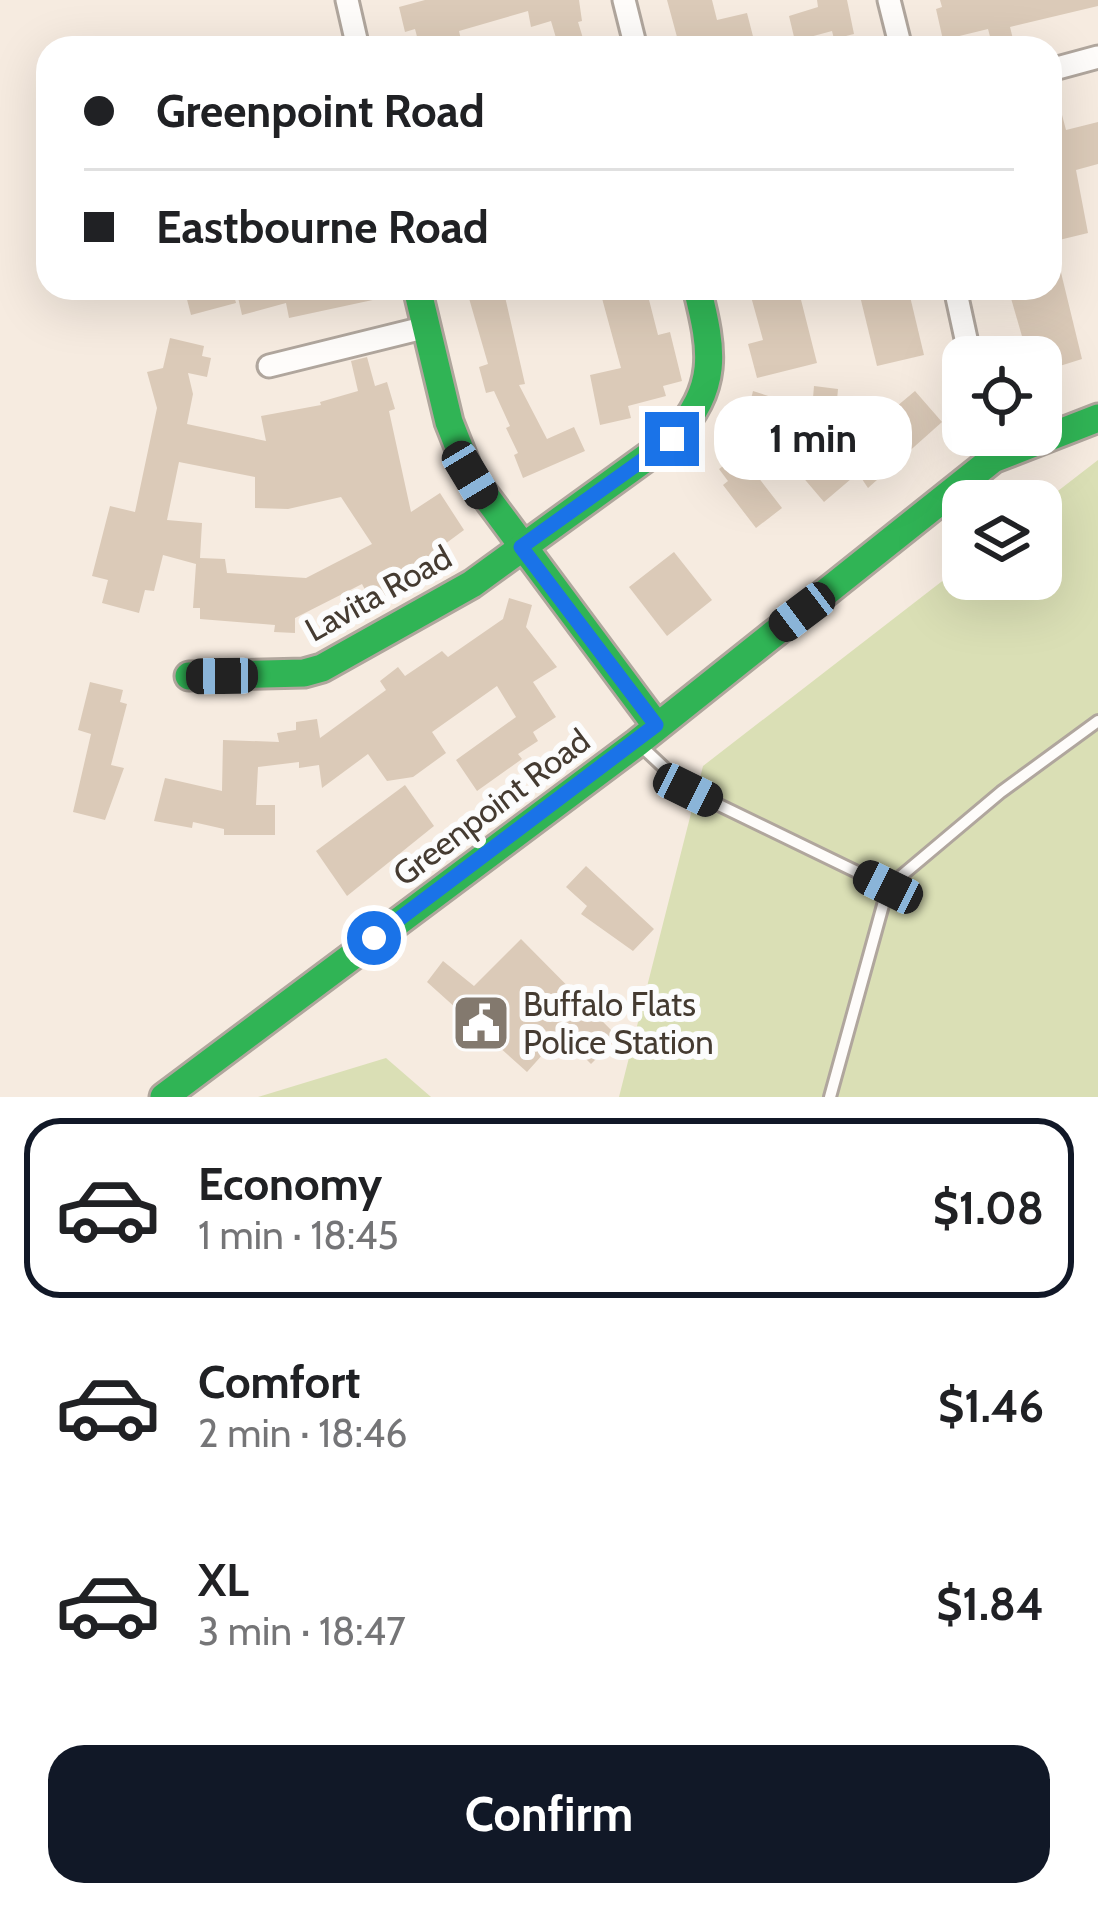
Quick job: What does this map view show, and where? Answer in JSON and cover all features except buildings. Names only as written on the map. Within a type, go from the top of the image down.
[{"type":"street","points":[[346,0],[355,36]]},
{"type":"street","points":[[624,0],[633,36]]},
{"type":"street","points":[[889,0],[898,36]]},
{"type":"street","points":[[1062,67],[1098,57]]},
{"type":"street","points":[[421,300],[449,422],[470,475],[647,734]]},
{"type":"street","name":"Lavita Road","points":[[189,676],[304,673],[322,668],[472,584],[610,487],[691,418],[711,370],[711,344],[700,300]]},
{"type":"street","points":[[958,300],[965,336]]},
{"type":"street","points":[[269,366],[427,327]]},
{"type":"street","name":"Greenpoint Road","points":[[1062,428],[1098,418]]},
{"type":"street","name":"Greenpoint Road","points":[[164,1097],[647,734],[979,456]]},
{"type":"lane","points":[[830,1097],[888,887],[1001,792],[1098,722]]},
{"type":"lane","points":[[647,734],[688,790],[888,887]]},
{"type":"green space","points":[[1098,460],[1098,1097],[619,1097],[703,766],[942,581],[942,600],[1062,600],[1062,488]]},
{"type":"green space","points":[[386,1058],[431,1097],[258,1097]]},
{"type":"traffic: fast","points":[[420,300],[449,422],[470,475],[656,725]]},
{"type":"traffic: fast","points":[[189,676],[304,673],[322,668],[472,584],[672,439],[705,385],[709,350],[700,300]]},
{"type":"traffic: fast","points":[[164,1097],[637,743],[993,459],[1098,418]]},
{"type":"place","name":"Buffalo Flats Police Station","points":[[481,1023]]},
{"type":"route","points":[[374,938],[656,725],[521,547],[672,439]]}]
